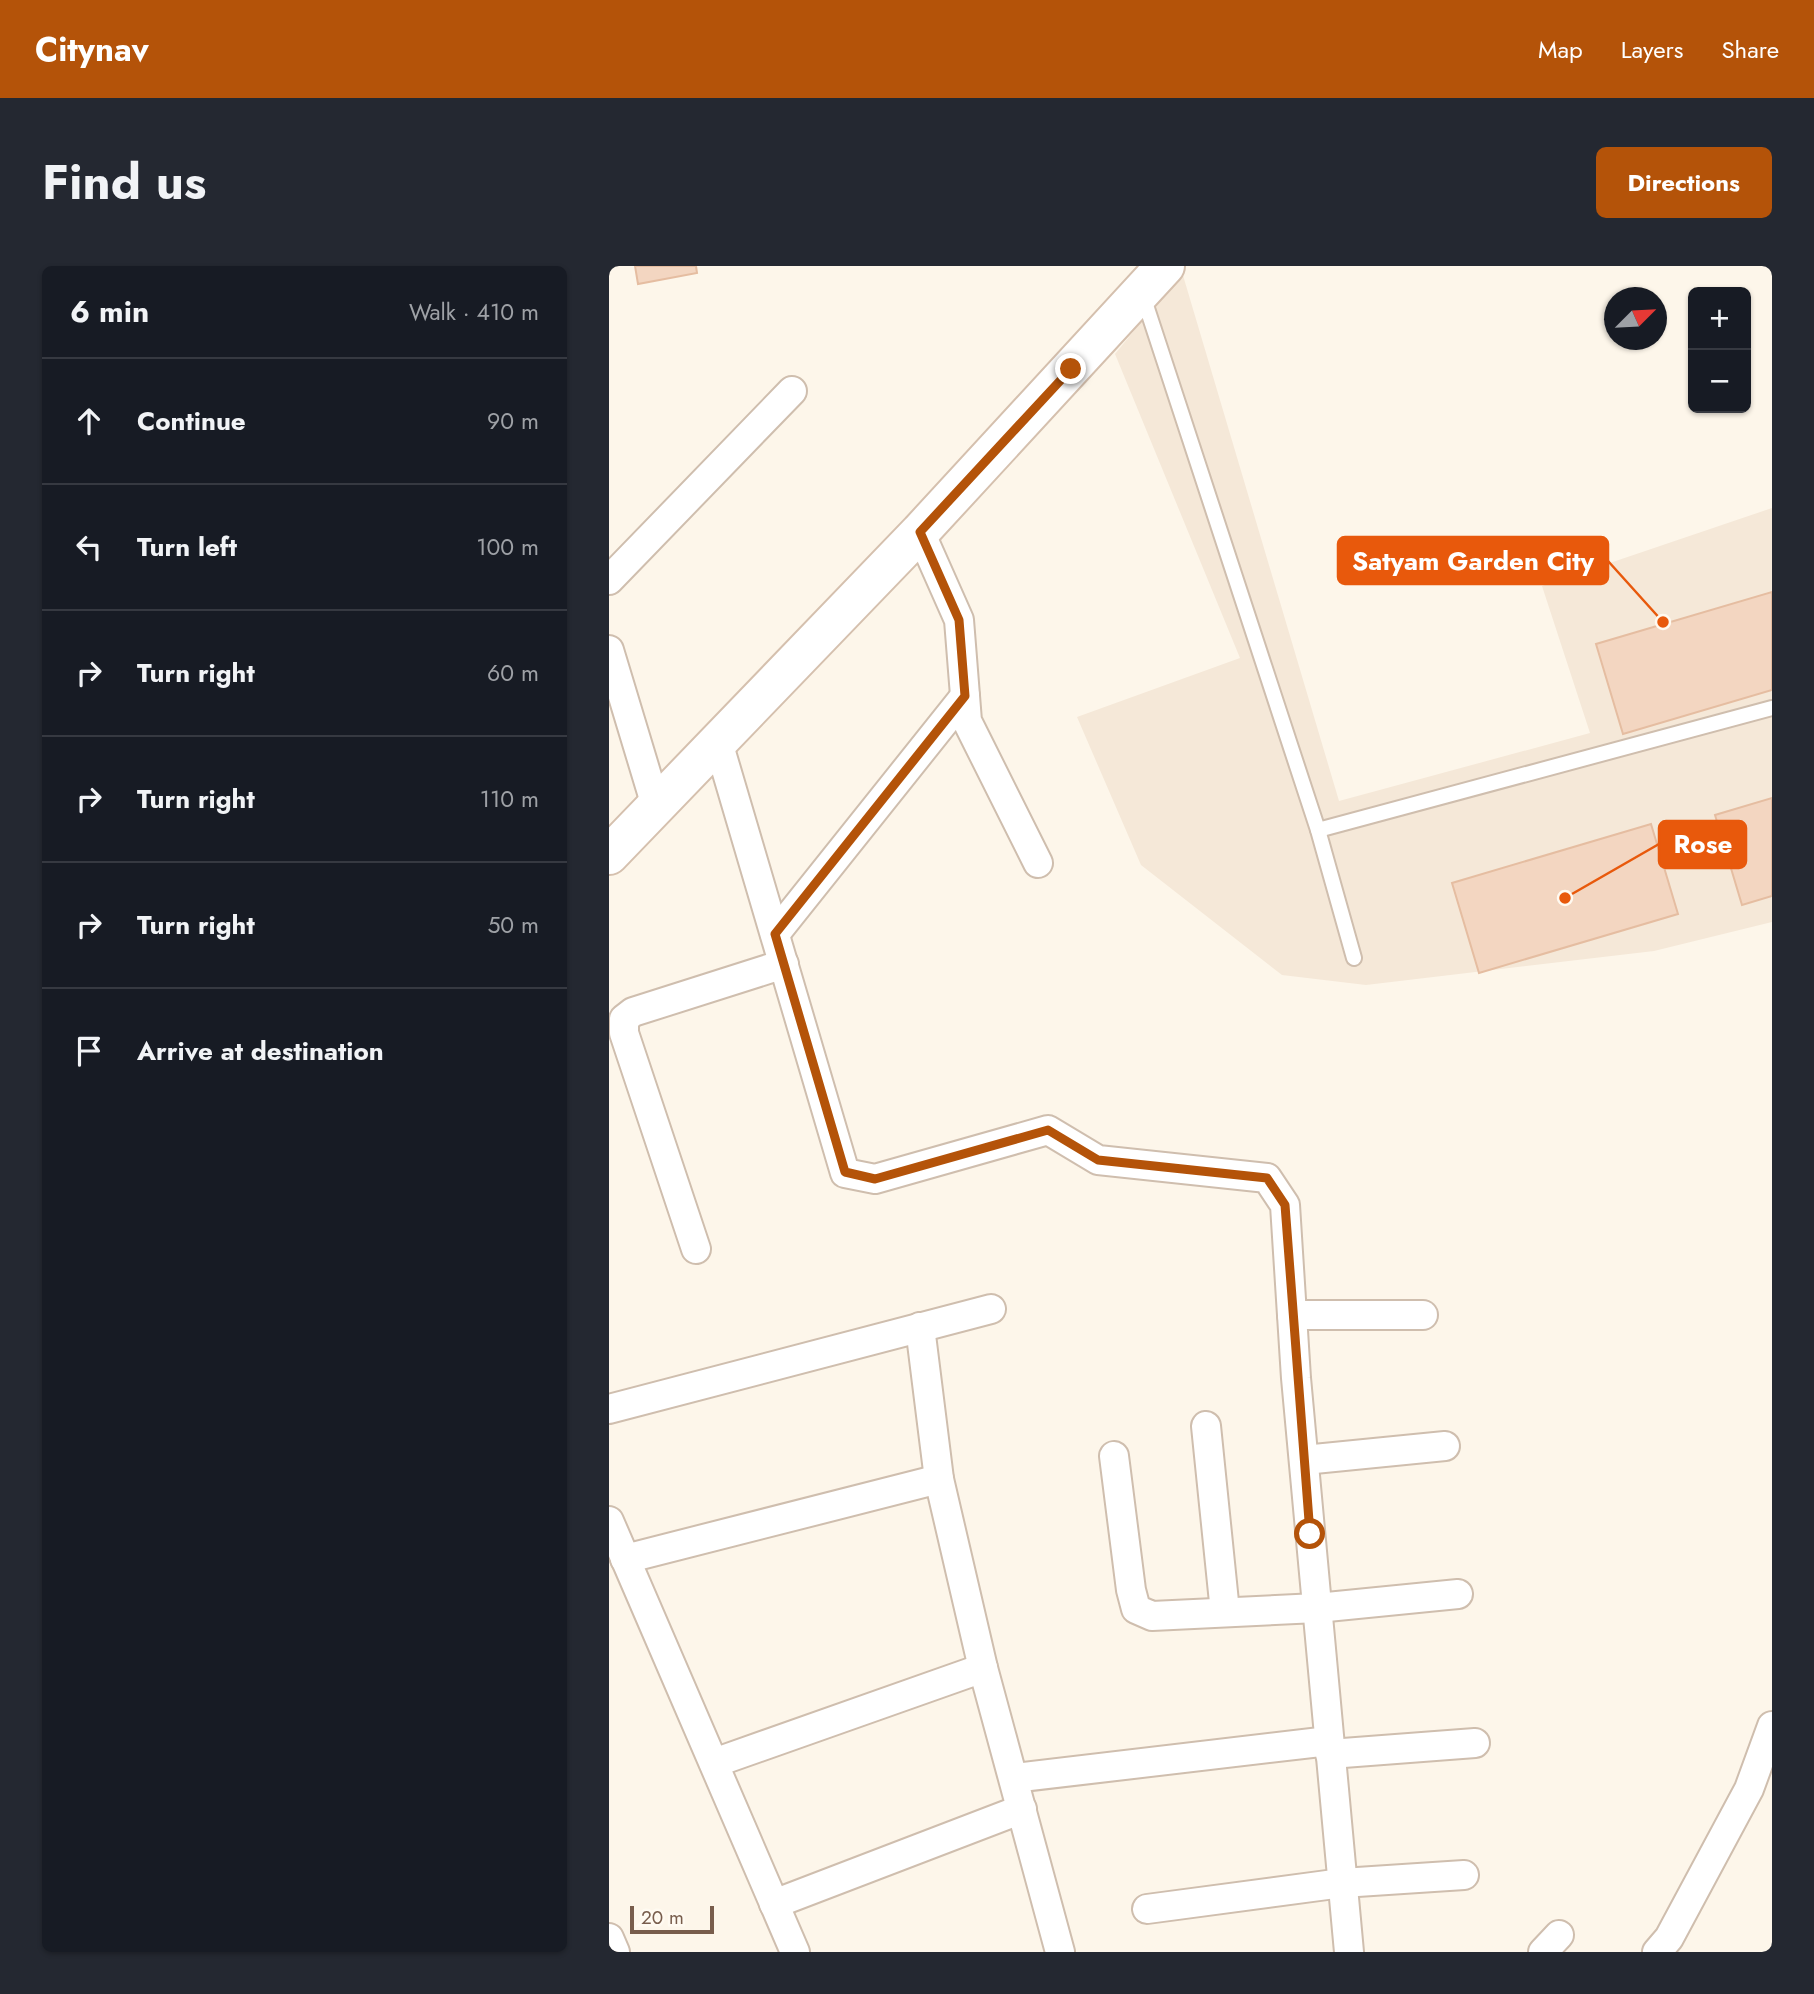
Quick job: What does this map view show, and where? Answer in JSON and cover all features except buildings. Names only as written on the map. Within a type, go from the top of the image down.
[{"type":"street","points":[[609,855],[920,532],[1154,279]]},
{"type":"street","points":[[609,580],[792,391]]},
{"type":"street","points":[[920,532],[959,620],[967,721],[1038,863]]},
{"type":"street","points":[[609,650],[656,807]]},
{"type":"street","points":[[775,934],[965,696]]},
{"type":"street","points":[[717,742],[845,1172],[875,1179],[1048,1130],[1098,1160],[1267,1178],[1285,1205],[1304,1460],[1349,1952]]},
{"type":"street","points":[[696,1249],[624,1033],[624,1020],[633,1012],[784,964]]},
{"type":"street","points":[[609,1409],[991,1309]]},
{"type":"street","points":[[1292,1315],[1423,1315]]},
{"type":"street","points":[[920,1327],[939,1479],[983,1668],[1059,1952]]},
{"type":"street","points":[[1206,1426],[1225,1612]]},
{"type":"street","points":[[1304,1460],[1445,1446]]},
{"type":"street","points":[[1114,1456],[1131,1590],[1136,1609],[1151,1616],[1317,1608],[1458,1594]]},
{"type":"street","points":[[625,1559],[939,1479]]},
{"type":"street","points":[[609,1521],[795,1952]]},
{"type":"street","points":[[714,1763],[983,1668]]},
{"type":"street","points":[[1657,1952],[1669,1938],[1749,1789],[1772,1726]]},
{"type":"street","points":[[1014,1778],[1330,1747],[1475,1743]]},
{"type":"street","points":[[774,1904],[1022,1809]]},
{"type":"street","points":[[1147,1909],[1342,1883],[1464,1875]]},
{"type":"street","points":[[609,1938],[615,1952]]},
{"type":"lane","points":[[1154,279],[1354,958]]},
{"type":"lane","points":[[1318,830],[1772,708]]},
{"type":"shaded area","points":[[1182,272],[1339,801],[1590,733],[1542,586],[1772,508],[1772,922],[1654,951],[1366,985],[1282,975],[1141,865],[1077,717],[1240,658],[1115,354]]},
{"type":"place","name":"Satyam Garden City","points":[[1663,622]]},
{"type":"place","name":"Rose","points":[[1565,898]]},
{"type":"route","points":[[1071,369],[920,532],[959,620],[965,696],[775,934],[845,1172],[875,1179],[1048,1130],[1098,1160],[1267,1178],[1285,1205],[1296,1378],[1310,1534]]}]
